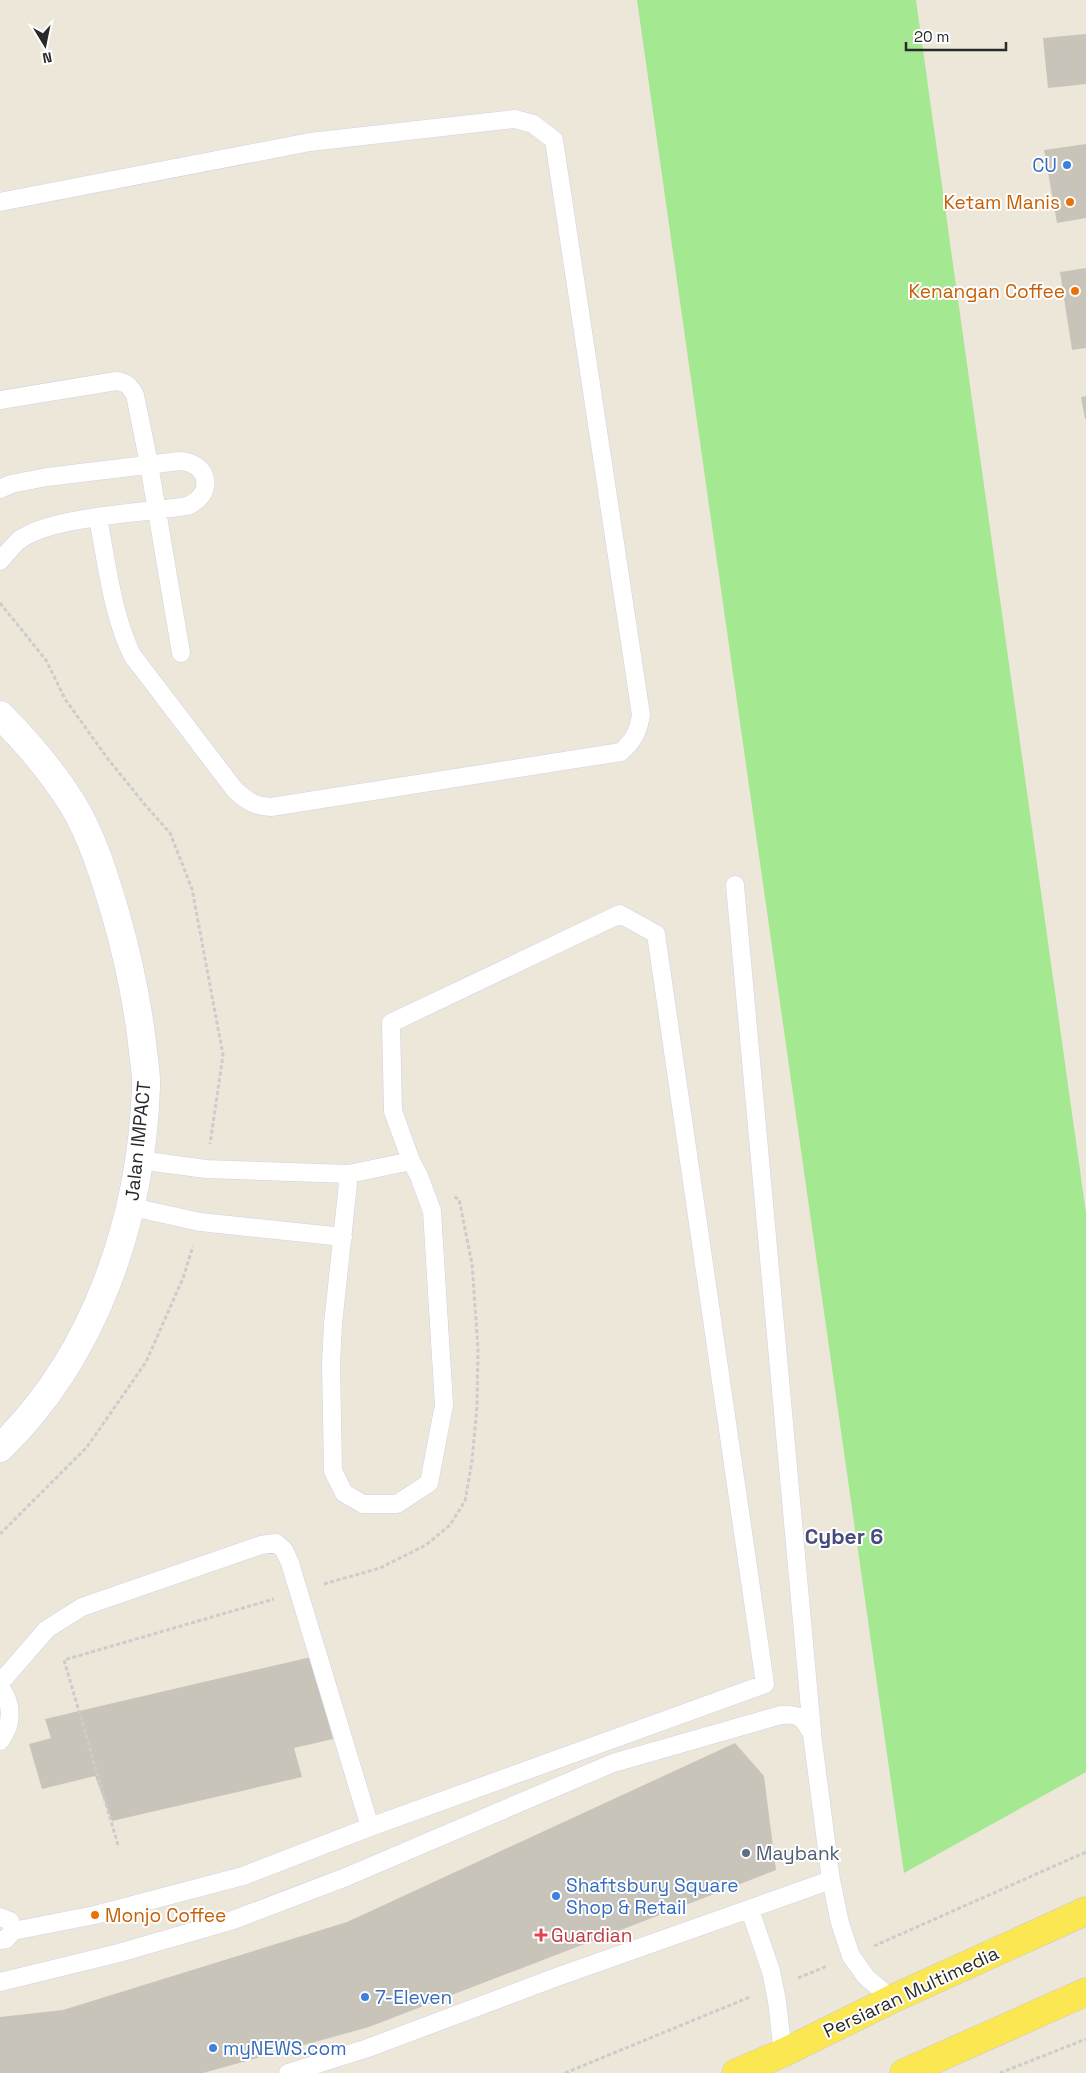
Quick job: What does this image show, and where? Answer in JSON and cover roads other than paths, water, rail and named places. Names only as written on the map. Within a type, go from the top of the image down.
[{"type":"main road","name":"Persiaran Multimedia","points":[[736,2073],[783,2053],[892,1999],[1086,1911]]},
{"type":"main road","points":[[904,2073],[928,2066],[1086,1992]]},
{"type":"street","name":"Jalan IMPACT","points":[[0,715],[35,751],[72,804],[100,862],[127,952],[141,1034],[146,1086],[132,1208],[100,1304],[72,1356],[20,1428],[0,1448]]},
{"type":"lane","points":[[0,202],[310,142],[514,119],[533,124],[554,140],[640,705],[639,730],[632,742],[621,752],[271,807],[257,806],[248,802],[235,790],[132,655],[117,617],[98,518]]},
{"type":"lane","points":[[0,400],[116,381],[124,382],[131,386],[135,395],[150,464],[181,653]]},
{"type":"lane","points":[[0,489],[11,484],[47,477],[187,461],[200,469],[205,481],[203,495],[194,504],[157,511],[58,524],[35,532],[19,541],[0,561]]},
{"type":"lane","points":[[735,885],[812,1734],[831,1880],[840,1924],[851,1956],[866,1976],[892,1999]]},
{"type":"lane","points":[[0,1917],[10,1921],[6,1936],[95,1915],[242,1876],[370,1826],[764,1684],[656,934],[620,914],[390,1023],[393,1111],[432,1211],[444,1405],[429,1483],[396,1504],[363,1504],[344,1493],[333,1470],[331,1364],[333,1324],[349,1174]]},
{"type":"lane","points":[[139,1160],[206,1169],[349,1174],[415,1169]]},
{"type":"lane","points":[[132,1208],[200,1222],[343,1237]]},
{"type":"lane","points":[[0,1683],[47,1629],[82,1607],[261,1545],[276,1544],[284,1550],[290,1563],[370,1826]]},
{"type":"lane","points":[[0,1687],[6,1695],[10,1707],[10,1720],[6,1733],[0,1741]]},
{"type":"lane","points":[[0,1982],[119,1953],[233,1920],[346,1877],[613,1763],[781,1715],[795,1714],[803,1719],[812,1734]]},
{"type":"lane","points":[[288,2073],[378,2044],[554,1978],[831,1880]]},
{"type":"lane","points":[[750,1910],[771,1971],[783,2053]]},
{"type":"place","name":"CU","points":[[1067,165]]},
{"type":"place","name":"Ketam Manis","points":[[1070,202]]},
{"type":"place","name":"Kenangan Coffee","points":[[1075,291]]},
{"type":"place","name":"Maybank","points":[[746,1853]]},
{"type":"place","name":"Shaftsbury Square Shop & Retail","points":[[556,1896]]},
{"type":"place","name":"Monjo Coffee","points":[[95,1915]]},
{"type":"place","name":"Guardian","points":[[541,1935]]},
{"type":"place","name":"7-Eleven","points":[[365,1997]]},
{"type":"place","name":"myNEWS.com","points":[[213,2048]]},
{"type":"district","name":"Cyber 6","points":[[844,1536]]}]
